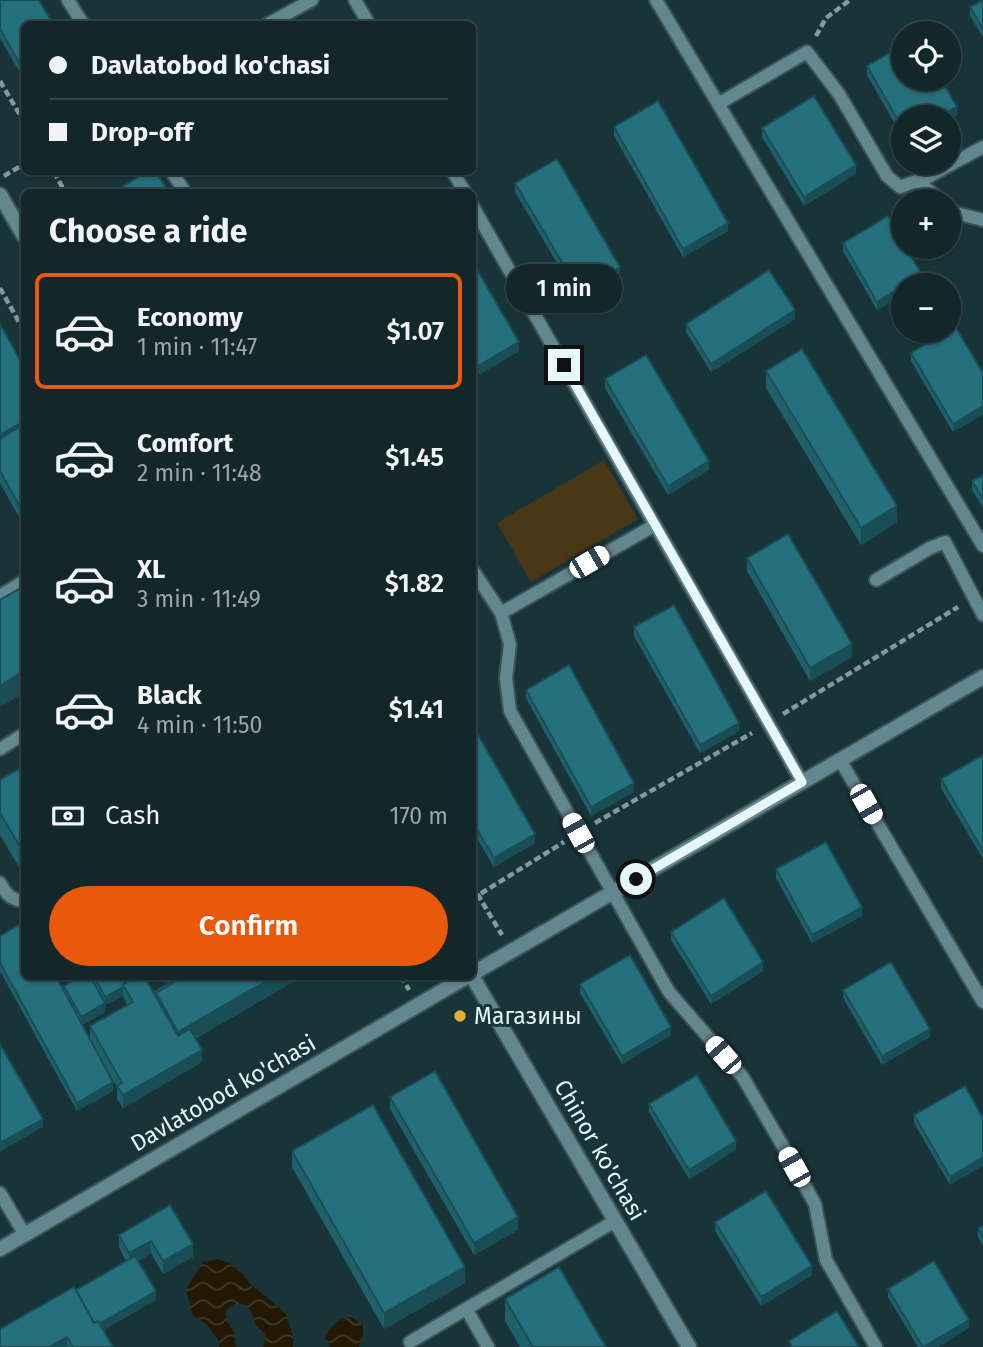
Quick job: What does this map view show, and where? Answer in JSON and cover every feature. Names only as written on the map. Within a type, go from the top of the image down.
[{"type":"street","points":[[0,195],[21,231]]},
{"type":"street","name":"Davlatobod ko'chasi","points":[[476,973],[983,677]]},
{"type":"street","name":"Davlatobod ko'chasi","points":[[0,1249],[464,980]]},
{"type":"street","name":"Chinor ko'chasi","points":[[473,980],[689,1347]]},
{"type":"lane","points":[[68,0],[81,21]]},
{"type":"lane","points":[[274,21],[312,0]]},
{"type":"lane","points":[[355,0],[367,21]]},
{"type":"lane","points":[[656,0],[983,546]]},
{"type":"lane","points":[[718,104],[807,52],[839,94],[887,176],[900,187],[983,147]]},
{"type":"lane","points":[[917,181],[927,189]]},
{"type":"lane","points":[[476,212],[802,782]]},
{"type":"lane","points":[[961,214],[983,220]]},
{"type":"lane","points":[[501,613],[655,524]]},
{"type":"lane","points":[[876,580],[945,542],[983,615]]},
{"type":"lane","points":[[476,575],[501,613],[510,644],[506,678],[510,711],[668,992],[741,1076],[784,1148],[815,1204],[826,1261],[876,1347]]},
{"type":"lane","points":[[0,596],[21,583]]},
{"type":"lane","points":[[0,748],[21,736]]},
{"type":"lane","points":[[840,760],[983,1002]]},
{"type":"lane","points":[[0,883],[7,895],[21,901]]},
{"type":"lane","points":[[0,1193],[25,1234]]},
{"type":"lane","points":[[410,1342],[615,1221]]},
{"type":"lane","points":[[467,1310],[488,1347]]},
{"type":"path","points":[[807,52],[826,18],[850,0]]},
{"type":"path","points":[[0,81],[21,117]]},
{"type":"path","points":[[0,178],[21,166]]},
{"type":"path","points":[[0,288],[21,326]]},
{"type":"path","points":[[476,897],[578,833],[769,723],[974,598]]},
{"type":"path","points":[[476,891],[512,951]]},
{"type":"shaded area","points":[[604,460],[638,519],[531,582],[497,523]]},
{"type":"water","points":[[218,1259],[230,1263],[252,1286],[286,1314],[293,1336],[293,1347],[262,1347],[265,1334],[255,1324],[251,1311],[243,1304],[234,1304],[225,1311],[227,1322],[234,1331],[237,1347],[219,1347],[220,1342],[207,1325],[193,1316],[186,1289],[203,1262]]},
{"type":"water","points":[[351,1317],[363,1325],[359,1347],[330,1347],[325,1338],[330,1330],[338,1321]]},
{"type":"building","points":[[0,0],[39,0],[51,21],[21,21],[21,66],[0,29]]},
{"type":"building","points":[[983,0],[983,29],[970,7]]},
{"type":"building","points":[[891,52],[891,91],[948,91],[956,105],[891,105],[891,108],[867,66]]},
{"type":"building","points":[[814,96],[856,165],[804,197],[762,128]]},
{"type":"building","points":[[658,101],[728,223],[683,249],[614,127]]},
{"type":"building","points":[[557,159],[620,267],[579,291],[515,183]]},
{"type":"building","points":[[142,175],[158,175],[167,189],[118,189]]},
{"type":"building","points":[[888,216],[891,221],[891,259],[913,259],[921,273],[891,273],[891,293],[877,302],[843,243]]},
{"type":"building","points":[[476,268],[519,342],[478,366],[476,363]]},
{"type":"building","points":[[769,270],[795,310],[711,364],[686,324]]},
{"type":"building","points":[[0,324],[21,362],[21,423],[0,435]]},
{"type":"building","points":[[961,336],[983,373],[983,406],[953,424],[911,353],[927,343],[961,343]]},
{"type":"building","points":[[802,349],[897,506],[861,528],[766,371]]},
{"type":"building","points":[[646,355],[709,461],[668,486],[605,379]]},
{"type":"building","points":[[21,426],[21,509],[0,471],[0,439]]},
{"type":"building","points":[[983,475],[983,499],[972,481]]},
{"type":"building","points":[[788,534],[852,644],[810,668],[747,558]]},
{"type":"building","points":[[21,588],[21,673],[0,686],[0,600]]},
{"type":"building","points":[[674,605],[739,723],[700,745],[634,627]]},
{"type":"building","points":[[569,665],[634,783],[591,807],[526,690]]},
{"type":"building","points":[[476,731],[535,834],[494,858],[476,828]]},
{"type":"building","points":[[983,755],[983,851],[941,779]]},
{"type":"building","points":[[21,768],[21,848],[0,813],[0,780]]},
{"type":"building","points":[[826,842],[862,907],[812,935],[776,869]]},
{"type":"building","points":[[724,898],[763,962],[711,996],[671,932]]},
{"type":"building","points":[[21,924],[21,980],[58,980],[113,1082],[77,1103],[0,963],[0,936]]},
{"type":"building","points":[[630,955],[671,1027],[622,1056],[580,984]]},
{"type":"building","points":[[891,962],[930,1029],[882,1056],[843,990]]},
{"type":"building","points":[[74,980],[92,980],[105,1003],[81,1017],[64,986]]},
{"type":"building","points":[[96,980],[124,980],[123,987],[105,997]]},
{"type":"building","points":[[131,980],[146,980],[178,1036],[190,1029],[202,1050],[123,1095],[117,1086],[122,1083],[90,1026],[133,1002],[123,985]]},
{"type":"building","points":[[174,980],[179,980],[156,994],[154,992]]},
{"type":"building","points":[[178,980],[268,980],[178,1032],[156,993]]},
{"type":"building","points":[[0,1044],[43,1119],[0,1143]]},
{"type":"building","points":[[435,1071],[518,1217],[474,1243],[390,1097]]},
{"type":"building","points":[[697,1075],[736,1141],[689,1170],[649,1104]]},
{"type":"building","points":[[965,1086],[983,1118],[983,1157],[950,1177],[914,1115]]},
{"type":"building","points":[[373,1105],[465,1267],[384,1313],[292,1151]]},
{"type":"building","points":[[766,1191],[812,1266],[761,1297],[715,1222]]},
{"type":"building","points":[[170,1205],[193,1244],[163,1261],[151,1241],[129,1253],[119,1235]]},
{"type":"building","points":[[135,1256],[156,1291],[99,1324],[98,1321],[94,1323],[76,1290]]},
{"type":"building","points":[[934,1261],[969,1320],[923,1347],[888,1289]]},
{"type":"building","points":[[559,1267],[606,1347],[533,1347],[505,1299]]},
{"type":"building","points":[[74,1287],[94,1323],[98,1321],[113,1347],[73,1347],[67,1337],[49,1347],[0,1347],[0,1329]]},
{"type":"building","points":[[837,1311],[859,1347],[792,1347],[789,1341]]},
{"type":"place","name":"Магазины","points":[[460,1016]]},
{"type":"route","points":[[564,365],[802,782],[636,879]]}]
